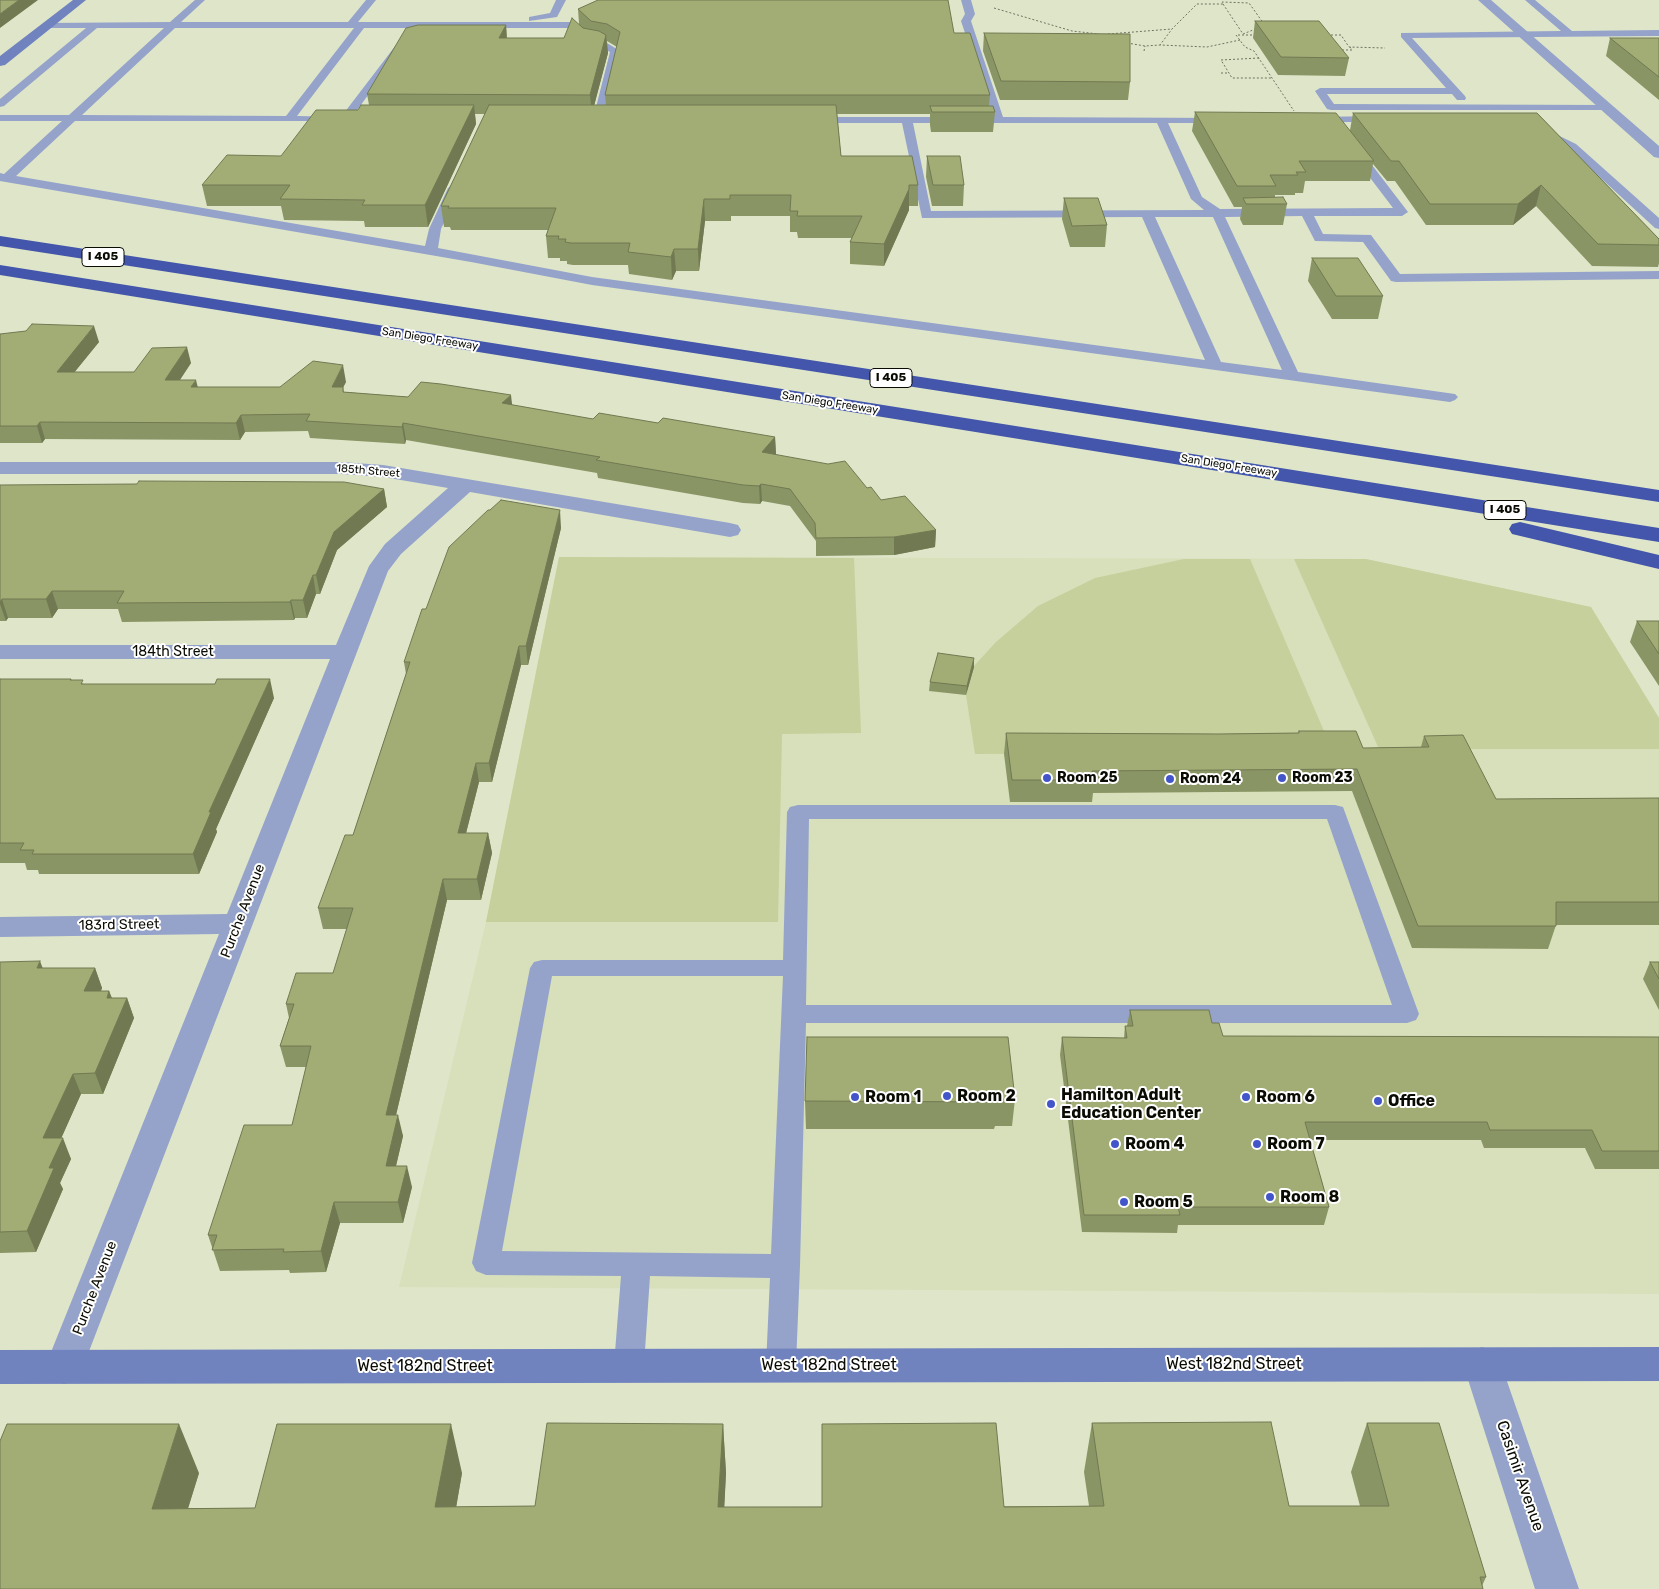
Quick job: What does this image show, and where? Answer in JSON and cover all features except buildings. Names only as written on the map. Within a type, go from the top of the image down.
[{"type":"highway","name":"I 405","points":[[0,241],[1659,496]]},
{"type":"highway","points":[[0,252],[150,276],[206,273]]},
{"type":"highway","points":[[0,260],[1659,520]]},
{"type":"highway","name":"San Diego Freeway","points":[[0,270],[1659,535]]},
{"type":"highway","points":[[1575,484],[1659,491]]},
{"type":"highway","points":[[1351,486],[1626,556],[1659,562]]},
{"type":"main road","points":[[0,62],[80,0]]},
{"type":"main road","name":"West 182nd Street","points":[[0,1367],[1659,1364]]},
{"type":"street","points":[[1484,0],[1659,154]]},
{"type":"street","name":"185th Street","points":[[0,468],[341,468],[383,471],[730,530]]},
{"type":"street","name":"Purche Avenue","points":[[64,1367],[377,571],[392,549],[465,485]]},
{"type":"street","name":"184th Street","points":[[0,652],[345,652]]},
{"type":"street","name":"183rd Street","points":[[0,926],[238,924]]},
{"type":"street","name":"Casimir Avenue","points":[[1482,1364],[1558,1589]]},
{"type":"lane","points":[[3,177],[72,118],[200,0]]},
{"type":"lane","points":[[289,119],[356,25],[371,0]]},
{"type":"lane","points":[[418,20],[524,20],[545,18],[554,15],[562,0]]},
{"type":"lane","points":[[966,0],[970,14],[966,21],[999,120]]},
{"type":"lane","points":[[1530,0],[1569,33]]},
{"type":"lane","points":[[48,25],[574,23],[589,42],[604,45],[614,51],[598,119]]},
{"type":"lane","points":[[0,104],[96,25]]},
{"type":"lane","points":[[430,36],[439,25]]},
{"type":"lane","points":[[1469,108],[1404,35],[1659,33]]},
{"type":"lane","points":[[345,119],[403,42],[412,40]]},
{"type":"lane","points":[[1455,91],[1320,91],[1331,107],[1527,118],[1516,108]]},
{"type":"lane","points":[[1440,113],[1469,108],[1608,108]]},
{"type":"lane","points":[[0,118],[364,119]]},
{"type":"lane","points":[[1298,118],[1332,120],[1390,119]]},
{"type":"lane","points":[[798,120],[1236,120]]},
{"type":"lane","points":[[908,120],[926,215],[1402,212],[1332,120]]},
{"type":"lane","points":[[1161,120],[1198,199],[1218,214],[1292,376]]},
{"type":"lane","points":[[1532,123],[1538,129],[1572,146],[1659,225]]},
{"type":"lane","points":[[3,177],[431,251],[592,281],[1450,397]]},
{"type":"lane","points":[[431,251],[436,229],[458,180]]},
{"type":"lane","points":[[1306,213],[1319,238],[1367,238],[1396,278],[1659,275]]},
{"type":"lane","points":[[1147,214],[1215,365]]},
{"type":"lane","points":[[781,1365],[794,1014],[798,812],[1335,812],[1407,1014],[794,1014]]},
{"type":"lane","points":[[786,1266],[486,1263],[542,968],[795,968]]},
{"type":"lane","points":[[629,1365],[636,1265]]},
{"type":"path","points":[[1160,45],[1172,28],[1197,4],[1223,4],[1222,2],[1242,1],[1249,3],[1265,25],[1236,36]]},
{"type":"path","points":[[1223,4],[1243,34]]},
{"type":"path","points":[[994,8],[1072,31],[1105,34],[1172,28]]},
{"type":"path","points":[[1068,36],[1072,31]]},
{"type":"path","points":[[1105,34],[1108,40]]},
{"type":"path","points":[[1236,36],[1262,35]]},
{"type":"path","points":[[1323,35],[1341,35],[1352,50],[1342,50]]},
{"type":"path","points":[[1236,36],[1245,47],[1254,51],[1298,118]]},
{"type":"path","points":[[1126,43],[1145,46],[1207,47],[1240,40]]},
{"type":"path","points":[[1144,52],[1145,46]]},
{"type":"path","points":[[1349,47],[1381,46],[1388,49]]},
{"type":"path","points":[[1259,58],[1222,60],[1232,78],[1272,78]]},
{"type":"path","points":[[1221,73],[1230,73]]},
{"type":"shaded area","name":"Hamilton Adult Education Center","points":[[559,557],[1366,559],[1591,607],[1659,718],[1659,1294],[399,1287],[486,922]]},
{"type":"shaded area","points":[[559,557],[854,558],[861,733],[782,734],[778,922],[486,922]]},
{"type":"shaded area","points":[[1184,559],[1250,559],[1333,752],[975,754],[966,695],[974,666],[996,642],[1038,606],[1095,578]]},
{"type":"shaded area","points":[[1294,559],[1366,559],[1591,607],[1659,718],[1659,749],[1379,749]]},
{"type":"place","name":"Room 25","points":[[1047,778]]},
{"type":"place","name":"Room 23","points":[[1282,778]]},
{"type":"place","name":"Room 24","points":[[1170,779]]},
{"type":"place","name":"Room 2","points":[[947,1096]]},
{"type":"place","name":"Room 1","points":[[855,1097]]},
{"type":"place","name":"Room 6","points":[[1246,1097]]},
{"type":"place","name":"Office","points":[[1378,1101]]},
{"type":"place","name":"Hamilton Adult Education Center","points":[[1051,1104]]},
{"type":"place","name":"Room 4","points":[[1115,1144]]},
{"type":"place","name":"Room 7","points":[[1257,1144]]},
{"type":"place","name":"Room 8","points":[[1270,1197]]},
{"type":"place","name":"Room 5","points":[[1124,1202]]}]
